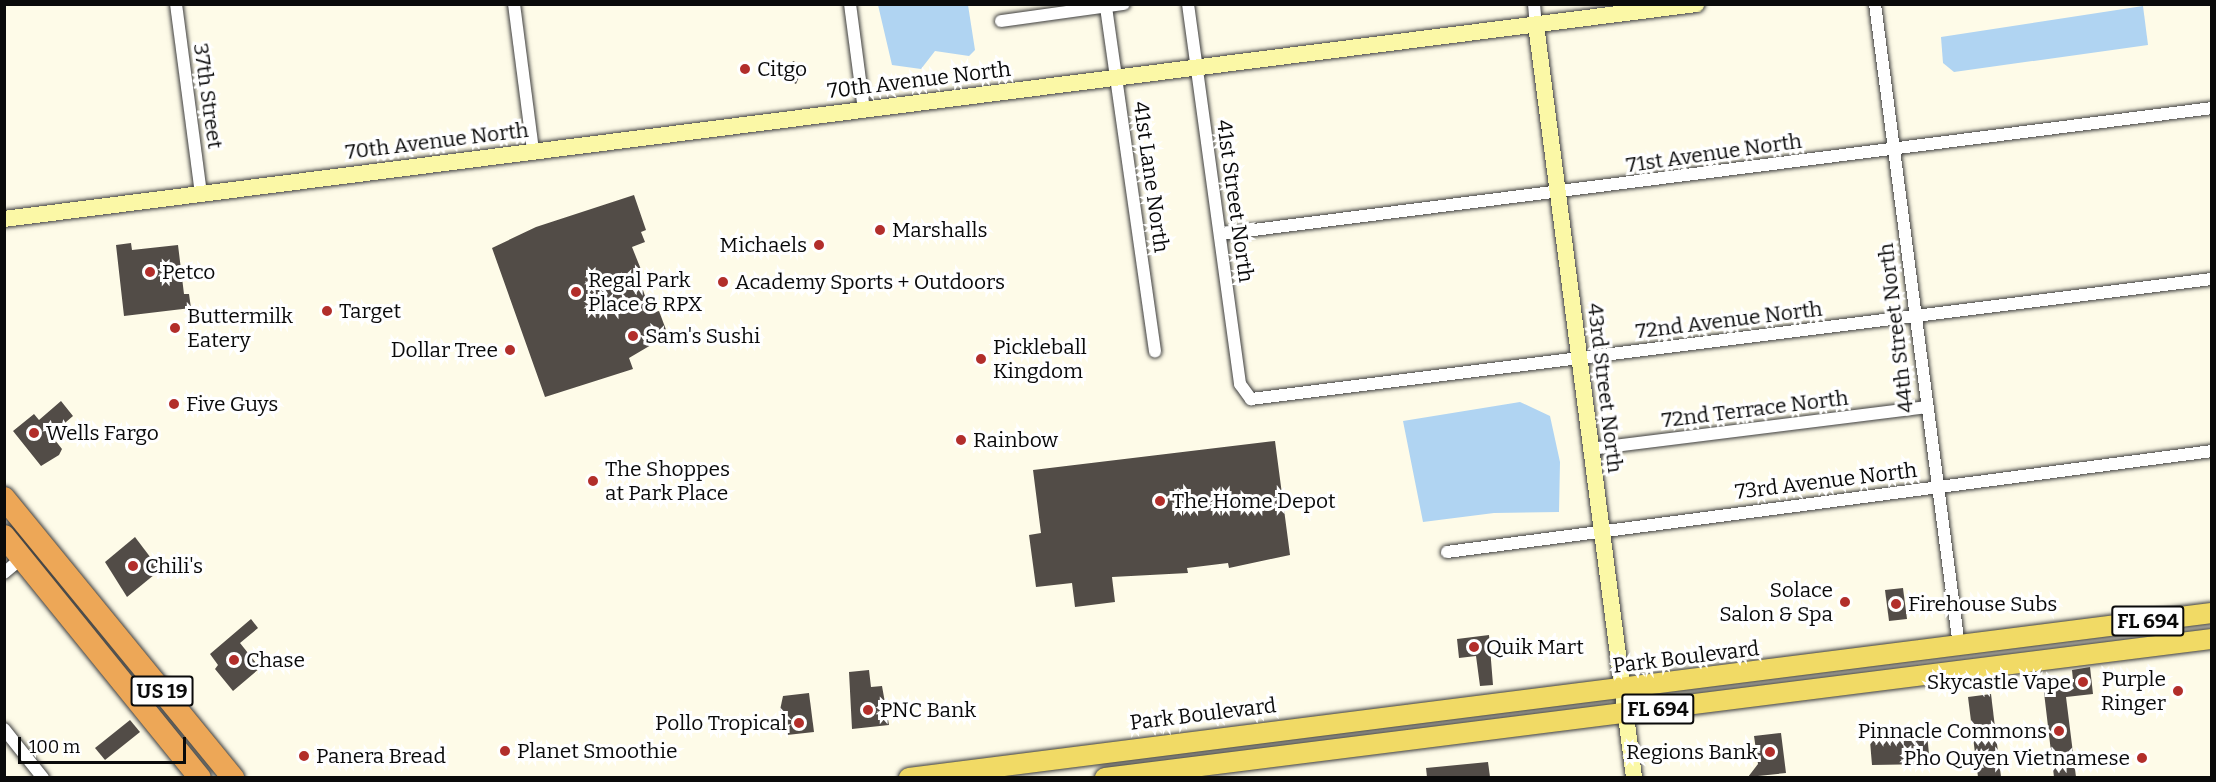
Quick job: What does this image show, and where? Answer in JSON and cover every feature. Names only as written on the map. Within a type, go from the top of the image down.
[{"type":"highway","name":"US 19","points":[[4,498],[233,777]]},
{"type":"highway","points":[[4,527],[44,547]]},
{"type":"highway","name":"US 19","points":[[4,536],[200,777]]},
{"type":"highway","points":[[22,558],[46,562],[69,577]]},
{"type":"main road","name":"Park Boulevard","points":[[952,775],[1287,727],[1437,708],[1623,689],[2211,613]]},
{"type":"main road","points":[[1989,667],[2002,655],[2029,648],[2046,634]]},
{"type":"main road","name":"FL 694","points":[[1105,777],[2211,639]]},
{"type":"main road","points":[[1905,678],[1915,668],[1946,660],[1959,646]]},
{"type":"main road","points":[[1296,753],[1295,747],[1305,741],[1392,729],[1437,708]]},
{"type":"main road","points":[[1105,777],[1136,763],[1268,746],[1285,737],[1287,727]]},
{"type":"main road","name":"FL 694","points":[[909,777],[952,775]]},
{"type":"street","name":"37th Street","points":[[176,4],[201,193]]},
{"type":"street","points":[[514,4],[533,151]]},
{"type":"street","points":[[850,4],[864,110]]},
{"type":"street","points":[[1001,21],[1044,9],[1106,7],[1124,4]]},
{"type":"street","name":"41st Street North","points":[[1188,4],[1222,234],[1240,384],[1251,399]]},
{"type":"street","name":"43rd Street North","points":[[1534,4],[1600,530],[1634,777]]},
{"type":"street","name":"70th Avenue North","points":[[4,219],[1696,4]]},
{"type":"street","name":"44th Street North","points":[[1875,4],[1925,408],[1959,646]]},
{"type":"street","name":"41st Lane North","points":[[1106,7],[1119,78],[1155,352]]},
{"type":"street","name":"71st Avenue North","points":[[1222,234],[1558,194],[2211,108]]},
{"type":"street","name":"72nd Avenue North","points":[[1251,399],[2211,279]]},
{"type":"street","name":"72nd Terrace North","points":[[1590,449],[1925,408]]},
{"type":"street","name":"73rd Avenue North","points":[[1447,552],[1936,486],[2211,452]]},
{"type":"street","points":[[4,573],[22,558]]},
{"type":"street","points":[[4,729],[43,777]]},
{"type":"water","points":[[878,5],[968,5],[975,50],[969,56],[935,51],[921,69],[892,65]]},
{"type":"water","points":[[2143,6],[2148,45],[1954,72],[1943,63],[1941,37]]},
{"type":"water","points":[[1520,402],[1550,416],[1560,462],[1559,512],[1494,513],[1423,522],[1403,421]]},
{"type":"building","name":"Citgo","points":[[793,61],[804,66],[796,84],[785,78]]},
{"type":"building","name":"Regal Park Place & RPX","points":[[634,195],[646,230],[641,232],[645,242],[632,247],[642,272],[637,273],[651,313],[659,311],[668,335],[629,358],[633,369],[545,397],[492,248],[536,227]]},
{"type":"building","name":"Petco","points":[[131,243],[132,250],[178,245],[184,294],[189,294],[191,308],[124,316],[116,245]]},
{"type":"building","name":"Wells Fargo","points":[[61,401],[73,416],[51,435],[62,449],[59,455],[41,466],[13,431],[34,414],[39,420]]},
{"type":"building","name":"The Home Depot","points":[[1275,441],[1290,555],[1229,568],[1228,563],[1187,568],[1188,573],[1112,577],[1115,602],[1075,607],[1072,583],[1036,587],[1029,535],[1041,533],[1033,470]]},
{"type":"building","name":"Chili's","points":[[135,537],[160,570],[127,597],[105,562]]},
{"type":"building","name":"Firehouse Subs","points":[[1903,588],[1907,619],[1889,621],[1885,590]]},
{"type":"building","name":"Chase","points":[[251,619],[258,628],[240,643],[260,668],[233,691],[215,669],[218,665],[210,654]]},
{"type":"building","points":[[1489,635],[1493,685],[1480,686],[1476,656],[1459,658],[1457,639]]},
{"type":"building","name":"Pinnacle Commons","points":[[2090,667],[2093,694],[2066,697],[2076,777],[2054,777],[2043,684],[2073,680],[2072,670]]},
{"type":"building","name":"PNC Bank","points":[[869,670],[871,687],[882,686],[889,725],[852,729],[849,672]]},
{"type":"building","name":"Pollo Tropical","points":[[809,693],[814,732],[787,735],[780,710],[783,696]]},
{"type":"building","name":"Pinnacle Commons","points":[[1991,694],[2001,777],[1978,777],[1968,697]]},
{"type":"building","points":[[130,720],[140,732],[105,760],[95,748]]},
{"type":"building","points":[[1914,730],[1914,735],[1927,734],[1930,764],[1872,765],[1870,741]]},
{"type":"building","name":"Regions Bank","points":[[1781,733],[1786,773],[1748,777],[1758,764],[1754,736]]},
{"type":"building","points":[[1488,762],[1490,777],[1427,777],[1426,768]]},
{"type":"place","name":"Citgo","points":[[745,69]]},
{"type":"place","name":"Marshalls","points":[[880,230]]},
{"type":"place","name":"Michaels","points":[[819,245]]},
{"type":"place","name":"Petco","points":[[150,272]]},
{"type":"place","name":"Academy Sports + Outdoors","points":[[723,282]]},
{"type":"place","name":"Regal Park Place & RPX","points":[[576,292]]},
{"type":"place","name":"Target","points":[[327,311]]},
{"type":"place","name":"Buttermilk Eatery","points":[[175,328]]},
{"type":"place","name":"Sam's Sushi","points":[[633,336]]},
{"type":"place","name":"Dollar Tree","points":[[510,350]]},
{"type":"place","name":"Pickleball Kingdom","points":[[981,359]]},
{"type":"place","name":"Five Guys","points":[[174,404]]},
{"type":"place","name":"Wells Fargo","points":[[34,433]]},
{"type":"place","name":"Rainbow","points":[[961,440]]},
{"type":"place","name":"The Shoppes at Park Place","points":[[593,481]]},
{"type":"place","name":"The Home Depot","points":[[1160,501]]},
{"type":"place","name":"Chili's","points":[[133,566]]},
{"type":"place","name":"Solace Salon & Spa","points":[[1845,602]]},
{"type":"place","name":"Firehouse Subs","points":[[1896,604]]},
{"type":"place","name":"Quik Mart","points":[[1474,647]]},
{"type":"place","name":"Chase","points":[[234,660]]},
{"type":"place","name":"Skycastle Vape","points":[[2083,682]]},
{"type":"place","name":"Purple Ringer","points":[[2178,691]]},
{"type":"place","name":"PNC Bank","points":[[868,710]]},
{"type":"place","name":"Pollo Tropical","points":[[799,723]]},
{"type":"place","name":"Pinnacle Commons","points":[[2059,731]]},
{"type":"place","name":"Planet Smoothie","points":[[505,751]]},
{"type":"place","name":"Regions Bank","points":[[1770,752]]},
{"type":"place","name":"Panera Bread","points":[[304,756]]},
{"type":"place","name":"Pho Quyen Vietnamese","points":[[2142,758]]}]
